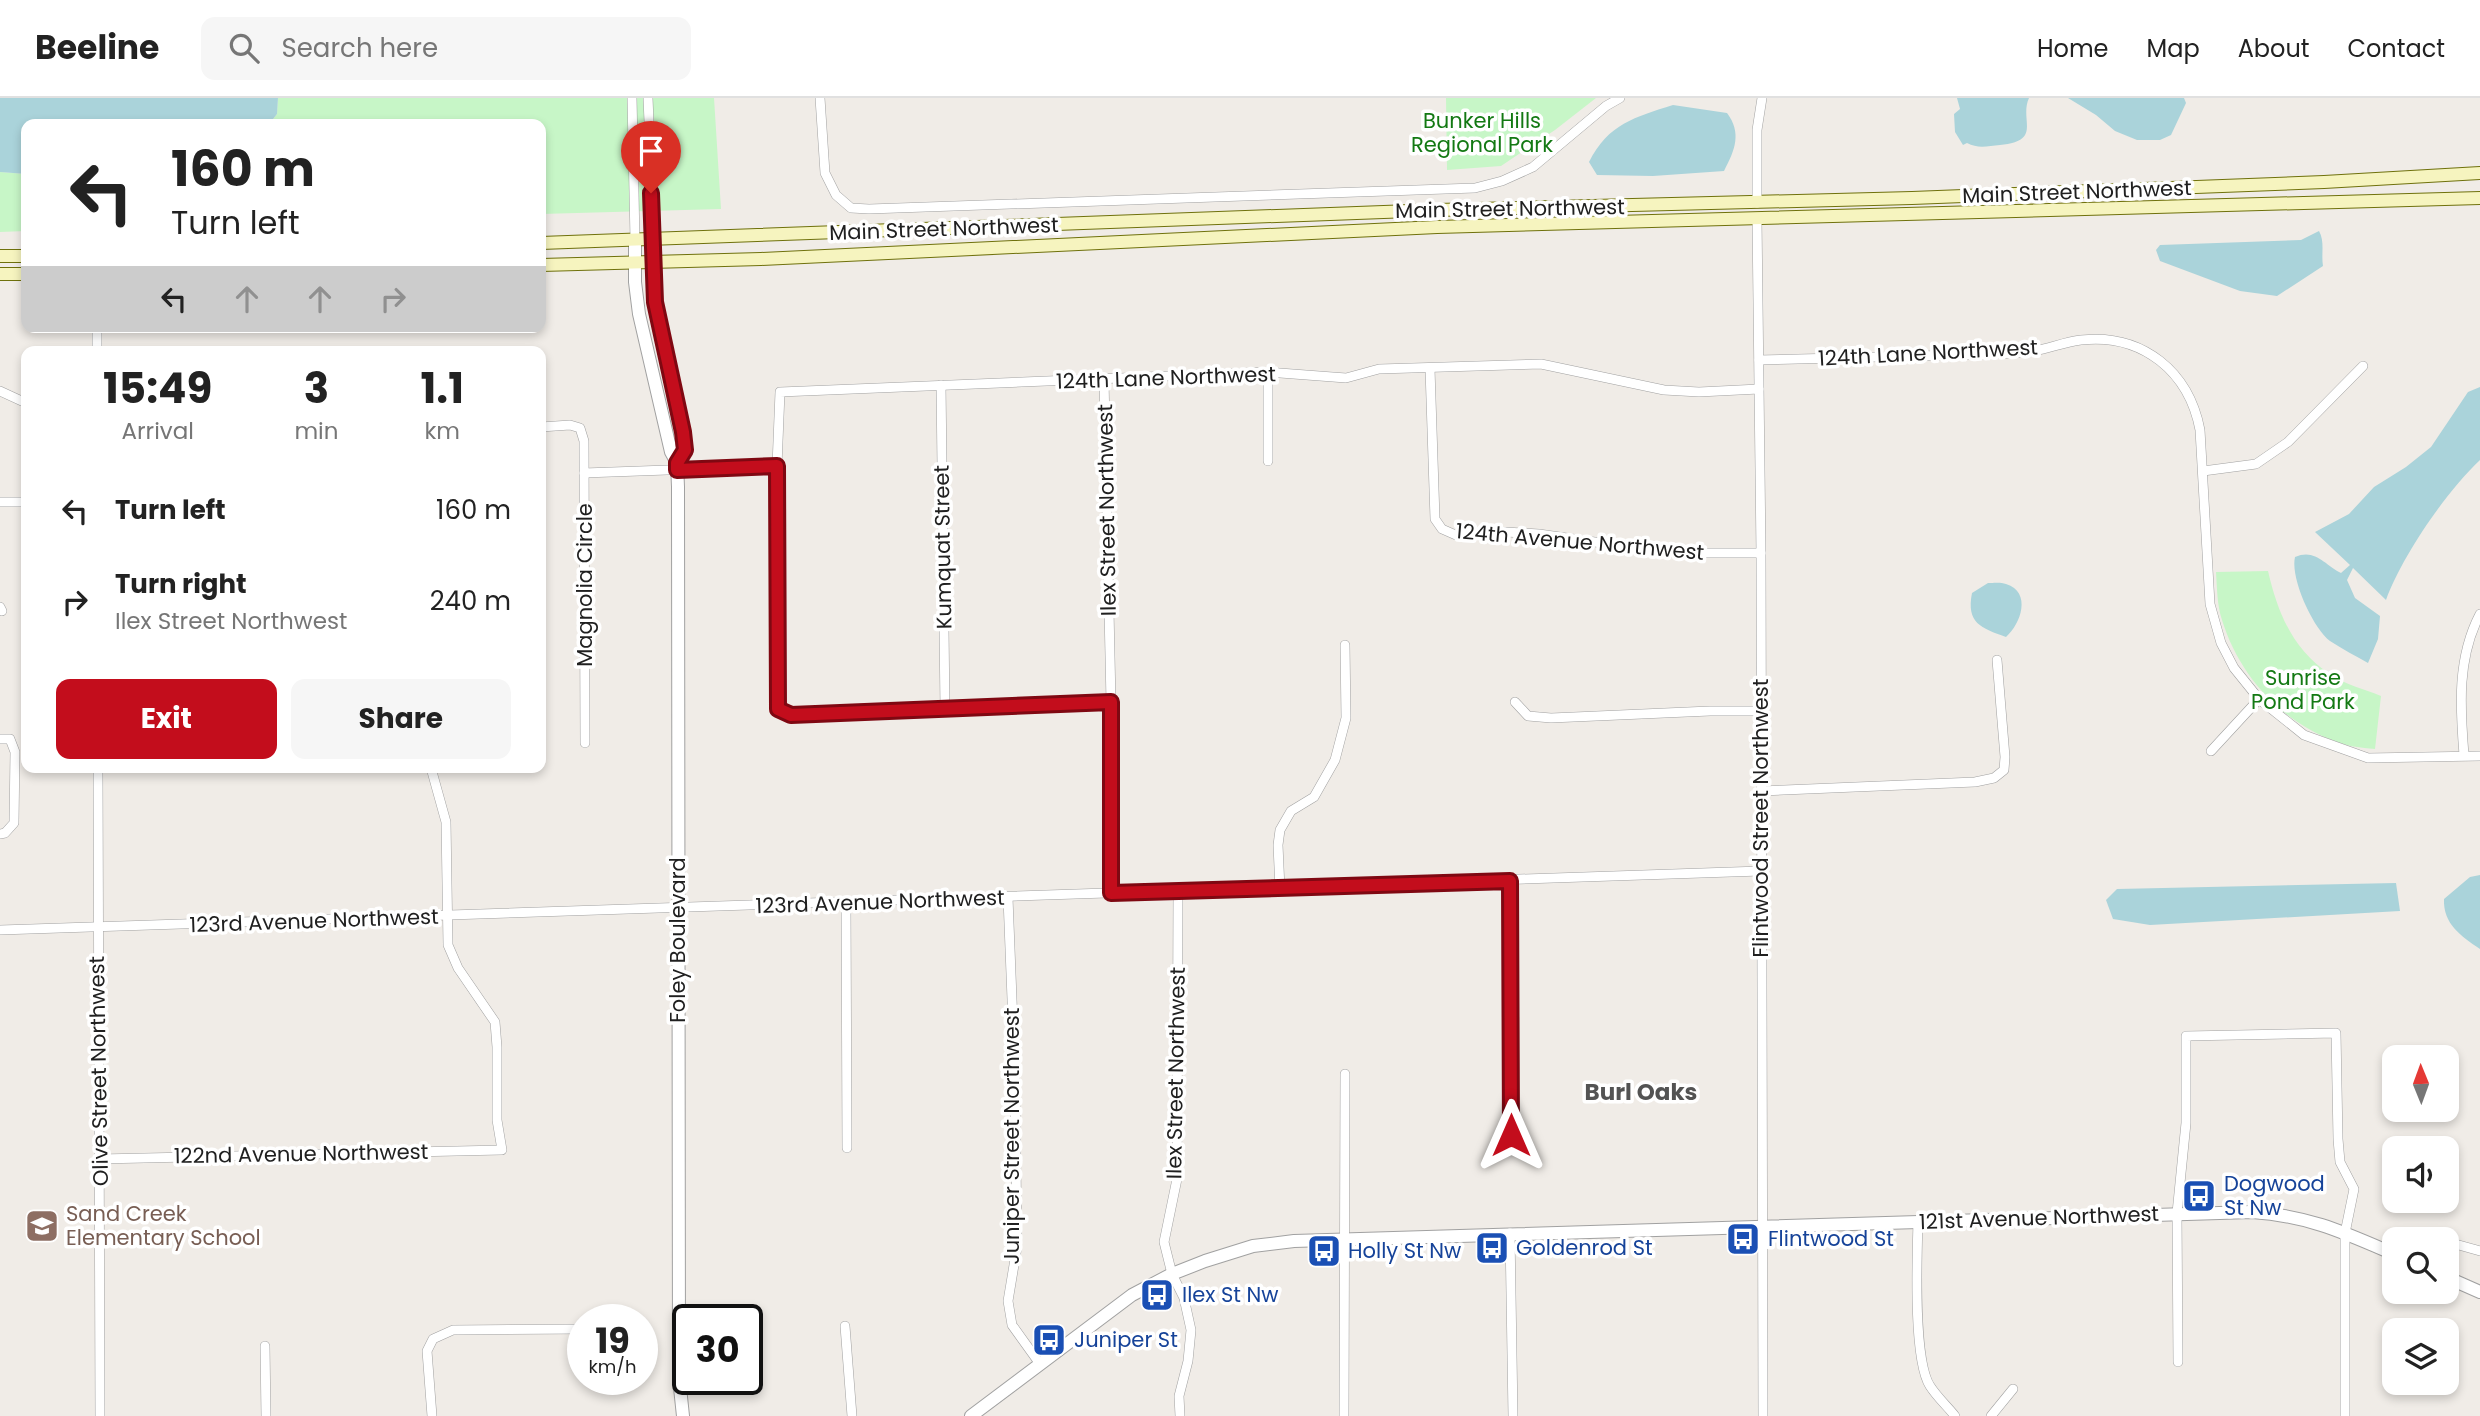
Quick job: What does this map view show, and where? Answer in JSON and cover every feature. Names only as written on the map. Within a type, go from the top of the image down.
[{"type":"main road","name":"Main Street Northwest","points":[[546,243],[1384,212],[1758,203],[2324,182],[2480,173]]},
{"type":"main road","name":"Main Street Northwest","points":[[546,265],[761,259],[1437,227],[2480,198]]},
{"type":"main road","points":[[0,256],[21,256]]},
{"type":"main road","points":[[0,274],[21,274]]},
{"type":"street","points":[[632,98],[635,240]]},
{"type":"street","points":[[648,98],[654,240]]},
{"type":"street","points":[[820,98],[825,173],[836,195],[851,208],[869,209],[1475,188],[1502,181],[1533,167],[1606,106],[1620,98]]},
{"type":"street","points":[[1758,203],[1757,130],[1762,98]]},
{"type":"street","name":"Flintwood Street Northwest","points":[[1758,219],[1763,1416]]},
{"type":"street","name":"Foley Boulevard","points":[[635,240],[639,314],[648,362],[677,467],[679,1378],[683,1416]]},
{"type":"street","name":"Foley Boulevard","points":[[654,240],[658,322],[685,450],[677,467]]},
{"type":"street","name":"124th Lane Northwest","points":[[1759,360],[1997,354],[2032,351],[2081,340],[2122,342],[2156,357],[2180,381],[2196,410],[2200,430],[2208,577],[2214,622],[2234,668],[2259,699],[2304,735],[2368,758],[2480,756]]},
{"type":"street","name":"124th Lane Northwest","points":[[777,466],[780,392],[1268,372],[1346,378],[1379,369],[1541,365],[1664,390],[1699,392],[1759,389]]},
{"type":"street","points":[[2203,471],[2256,464],[2288,442],[2362,366]]},
{"type":"street","name":"124th Avenue Northwest","points":[[1430,369],[1435,519],[1442,529],[1458,536],[1506,532],[1539,534],[1671,553],[1761,553]]},
{"type":"street","points":[[1268,372],[1268,461]]},
{"type":"street","name":"Ilex Street Northwest","points":[[1104,379],[1111,702],[1111,893]]},
{"type":"street","name":"Kumquat Street","points":[[941,385],[945,709]]},
{"type":"street","points":[[0,391],[21,401]]},
{"type":"street","name":"Magnolia Circle","points":[[546,427],[570,425],[580,428],[584,441],[585,743]]},
{"type":"street","points":[[584,473],[677,467],[777,466],[778,709],[791,715],[1111,702]]},
{"type":"street","points":[[0,502],[21,502]]},
{"type":"street","points":[[2464,755],[2461,682],[2465,653],[2480,614]]},
{"type":"street","points":[[1279,889],[1280,830],[1291,811],[1314,797],[1335,760],[1346,718],[1345,645]]},
{"type":"street","points":[[1760,791],[1975,782],[1994,778],[2004,770],[2006,757],[1997,660]]},
{"type":"street","points":[[2211,751],[2259,699]]},
{"type":"street","points":[[1515,702],[1528,716],[1551,718],[1761,711]]},
{"type":"street","points":[[0,739],[10,739],[15,752],[14,824],[0,834]]},
{"type":"street","name":"Olive Street Northwest","points":[[98,773],[100,1416]]},
{"type":"street","points":[[432,773],[446,822],[447,916]]},
{"type":"street","name":"123rd Avenue Northwest","points":[[0,930],[1760,871]]},
{"type":"street","points":[[1510,881],[1511,1135]]},
{"type":"street","name":"Ilex Street Northwest","points":[[1178,891],[1177,1179],[1164,1242],[1172,1274],[1184,1298],[1191,1330],[1188,1361],[1179,1396],[1180,1416]]},
{"type":"street","name":"Juniper Street Northwest","points":[[1009,898],[1017,1247],[1008,1301],[1012,1325],[1040,1364]]},
{"type":"street","points":[[846,903],[847,1148]]},
{"type":"street","name":"122nd Avenue Northwest","points":[[100,1159],[502,1150],[497,1120],[495,1023],[458,968],[448,945],[447,916]]},
{"type":"street","points":[[2178,1362],[2177,1213],[2186,1123],[2186,1036],[2336,1033],[2338,1146],[2340,1162],[2354,1189],[2346,1233],[2345,1416]]},
{"type":"street","points":[[1344,1416],[1345,1074]]},
{"type":"street","name":"121st Avenue Northwest","points":[[979,1414],[1132,1295],[1172,1274],[1205,1261],[1253,1246],[1294,1241],[2252,1212],[2283,1214],[2317,1222],[2382,1249]]},
{"type":"street","points":[[1918,1222],[1919,1329],[1923,1361],[1929,1384],[1955,1416]]},
{"type":"street","points":[[1510,1233],[1513,1416]]},
{"type":"street","points":[[2459,1245],[2480,1251]]},
{"type":"street","points":[[2459,1283],[2480,1292]]},
{"type":"street","points":[[845,1326],[852,1416]]},
{"type":"street","points":[[432,1416],[427,1351],[432,1342],[453,1330],[567,1328]]},
{"type":"street","points":[[265,1346],[266,1416]]},
{"type":"street","points":[[1991,1416],[2013,1389]]},
{"type":"green space","points":[[278,98],[714,98],[721,209],[546,214],[546,119],[273,119],[277,114]]},
{"type":"green space","name":"Bunker Hills Regional Park","points":[[1446,98],[1596,98],[1555,130],[1501,166],[1447,170]]},
{"type":"green space","points":[[0,172],[21,174],[21,231],[0,232]]},
{"type":"green space","name":"Sunrise Pond Park","points":[[2268,571],[2282,616],[2307,654],[2337,678],[2381,696],[2375,749],[2343,744],[2302,725],[2267,697],[2240,661],[2220,614],[2216,572]]},
{"type":"water","points":[[0,98],[278,98],[277,114],[273,119],[21,119],[21,174],[0,172]]},
{"type":"water","points":[[1957,98],[2029,98],[2025,134],[2013,143],[1983,147],[1967,143],[1963,145],[1955,132],[1954,114],[1960,109]]},
{"type":"water","points":[[2068,98],[2184,98],[2186,103],[2171,135],[2160,140],[2137,140],[2115,131],[2096,115]]},
{"type":"water","points":[[1673,105],[1727,113],[1736,135],[1724,171],[1653,176],[1597,175],[1589,162],[1614,130],[1635,118]]},
{"type":"water","points":[[2319,231],[2323,266],[2277,296],[2240,291],[2160,261],[2156,250],[2160,245],[2301,240]]},
{"type":"water","points":[[2480,387],[2480,460],[2453,489],[2426,526],[2403,564],[2386,600],[2353,568],[2347,580],[2355,598],[2380,616],[2378,639],[2368,663],[2323,635],[2299,589],[2294,566],[2295,557],[2314,556],[2341,573],[2350,565],[2315,532],[2349,514],[2374,487],[2431,447],[2468,392]]},
{"type":"water","points":[[1988,583],[2006,584],[2019,594],[2019,617],[2006,637],[1977,623],[1971,611],[1972,593]]},
{"type":"water","points":[[2480,875],[2480,949],[2454,928],[2444,908],[2444,899],[2470,877]]},
{"type":"water","points":[[2396,883],[2400,911],[2150,925],[2113,919],[2106,900],[2117,889]]},
{"type":"place","name":"Dogwood St Nw","points":[[2199,1196]]},
{"type":"place","name":"Sand Creek Elementary School","points":[[42,1226]]},
{"type":"place","name":"Flintwood St","points":[[1743,1239]]},
{"type":"place","name":"Goldenrod St","points":[[1492,1248]]},
{"type":"place","name":"Holly St Nw","points":[[1324,1251]]},
{"type":"place","name":"Ilex St Nw","points":[[1157,1295]]},
{"type":"place","name":"Juniper St","points":[[1049,1340]]},
{"type":"district","name":"Burl Oaks","points":[[1641,1092]]},
{"type":"route","points":[[651,193],[655,302],[685,450],[677,463],[677,470],[777,466],[778,709],[791,715],[1111,702],[1111,893],[1510,881],[1511,1135]]}]
